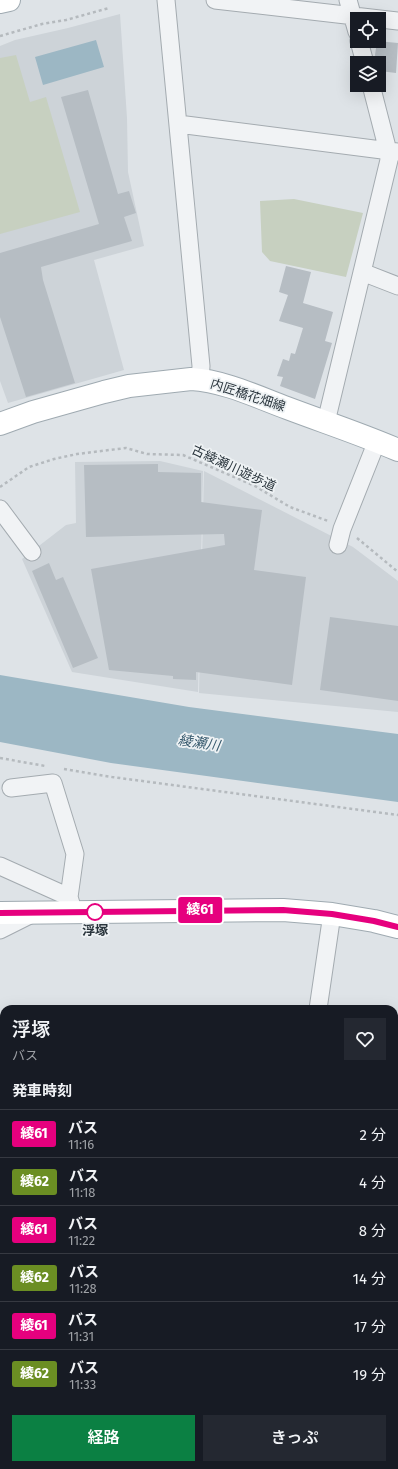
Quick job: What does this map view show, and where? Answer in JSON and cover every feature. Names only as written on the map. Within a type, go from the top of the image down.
[{"type":"main road","points":[[0,2],[9,0]]},
{"type":"main road","name":"内匠橋花畑線","points":[[0,424],[33,412],[129,386],[190,379],[216,383],[247,392],[376,440],[398,450]]},
{"type":"main road","points":[[0,913],[34,913],[71,905],[283,910],[332,914],[374,921],[398,927]]},
{"type":"street","points":[[166,0],[201,366],[200,380]]},
{"type":"street","points":[[215,0],[351,8],[398,21]]},
{"type":"street","points":[[326,422],[389,160],[393,151],[373,92]]},
{"type":"street","points":[[178,124],[393,151]]},
{"type":"street","points":[[362,272],[398,286]]},
{"type":"street","points":[[338,545],[342,529],[376,440]]},
{"type":"street","points":[[0,509],[32,552]]},
{"type":"street","points":[[0,866],[71,905],[75,854],[53,783],[11,788]]},
{"type":"street","points":[[0,930],[34,913]]},
{"type":"street","points":[[319,1005],[332,914]]},
{"type":"path","points":[[0,36],[109,8]]},
{"type":"path","name":"古綾瀬川遊歩道","points":[[0,487],[29,468],[54,459],[77,454],[126,448],[147,454],[183,455],[255,486],[290,507],[313,515],[355,536],[398,572]]},
{"type":"path","points":[[0,758],[52,767]]},
{"type":"path","points":[[60,768],[112,777],[398,815]]},
{"type":"shaded area","points":[[120,14],[127,118],[128,172],[144,246],[94,260],[124,370],[8,403],[0,381],[0,46],[15,40]]},
{"type":"shaded area","points":[[160,461],[203,471],[198,692],[72,672],[22,559],[66,525],[76,523],[75,462]]},
{"type":"shaded area","points":[[204,471],[353,547],[398,581],[398,712],[199,693]]},
{"type":"green space","points":[[16,55],[30,102],[46,97],[80,212],[0,234],[0,58]]},
{"type":"green space","points":[[294,199],[363,213],[346,277],[270,261],[262,252],[260,201]]},
{"type":"water","points":[[96,40],[104,67],[43,85],[35,57]]},
{"type":"water","name":"綾瀬川","points":[[0,675],[189,707],[398,734],[398,802],[111,763],[0,742]]},
{"type":"building","points":[[386,42],[398,43],[396,73],[386,72],[386,56],[375,55],[376,48],[386,48]]},
{"type":"building","points":[[88,90],[118,194],[129,191],[136,213],[124,217],[132,241],[41,267],[43,280],[75,383],[26,397],[0,317],[0,253],[99,224],[61,97]]},
{"type":"building","points":[[286,266],[311,272],[303,303],[333,312],[325,341],[332,343],[315,399],[280,386],[283,377],[277,376],[283,359],[289,361],[291,353],[295,354],[303,328],[279,321],[288,295],[279,292]]},
{"type":"building","points":[[158,464],[158,472],[201,473],[201,502],[262,510],[254,570],[306,577],[292,685],[196,672],[196,680],[173,679],[173,676],[109,670],[91,569],[225,545],[224,534],[86,537],[84,465]]},
{"type":"building","points":[[49,563],[56,580],[63,577],[98,658],[73,668],[32,571]]},
{"type":"building","points":[[330,617],[398,626],[398,701],[320,690]]},
{"type":"bus line","name":"綾61","points":[[0,913],[283,910],[332,914],[374,921],[398,927]]},
{"type":"place","name":"浮塚","points":[[95,912]]}]
